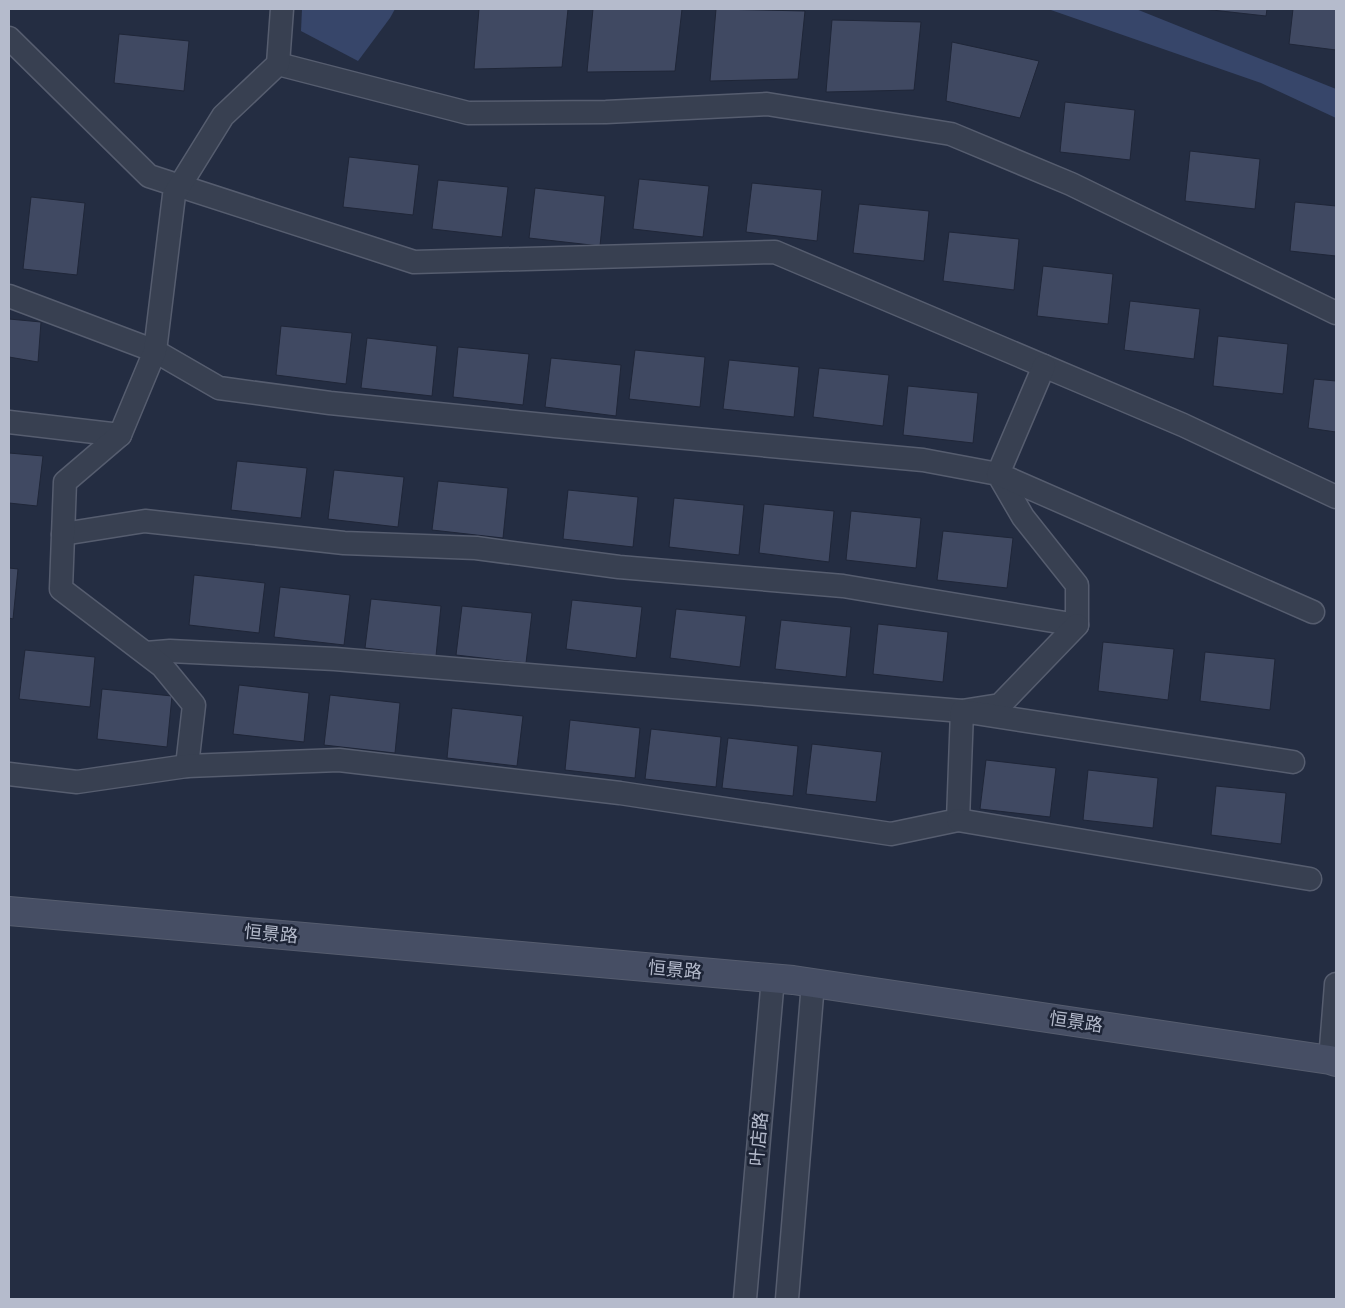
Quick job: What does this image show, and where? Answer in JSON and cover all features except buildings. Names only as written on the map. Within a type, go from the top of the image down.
[{"type":"street","points":[[187,766],[194,705],[162,666],[61,589],[65,482],[120,435],[156,351],[174,195],[223,116],[278,64],[282,9]]},
{"type":"street","points":[[9,38],[149,176],[414,262],[775,252],[1182,425],[1336,497]]},
{"type":"street","points":[[278,64],[468,113],[606,112],[767,104],[951,134],[1071,184],[1336,313]]},
{"type":"street","points":[[9,296],[156,351],[219,388],[330,403],[923,460],[998,474],[1313,612]]},
{"type":"street","points":[[998,474],[1044,366]]},
{"type":"street","points":[[9,422],[120,435]]},
{"type":"street","points":[[962,711],[1000,705],[1077,625],[1077,585],[1023,516],[998,474]]},
{"type":"street","points":[[63,534],[145,521],[344,543],[476,548],[619,567],[843,586],[1077,625]]},
{"type":"street","points":[[146,653],[170,651],[335,659],[962,711],[1293,762]]},
{"type":"street","points":[[958,820],[962,711]]},
{"type":"street","points":[[9,774],[77,782],[187,766],[339,760],[620,792],[891,834],[958,820],[1310,880]]},
{"type":"street","name":"恒景路","points":[[9,911],[773,978],[1333,1061]]},
{"type":"street","name":"叶店路","points":[[746,1299],[773,978]]},
{"type":"street","points":[[787,1299],[813,983]]},
{"type":"street","points":[[1333,1061],[1336,984]]},
{"type":"water","points":[[302,9],[395,9],[358,61],[301,31]]},
{"type":"water","points":[[1048,9],[1136,9],[1336,89],[1336,118],[1261,83]]}]
